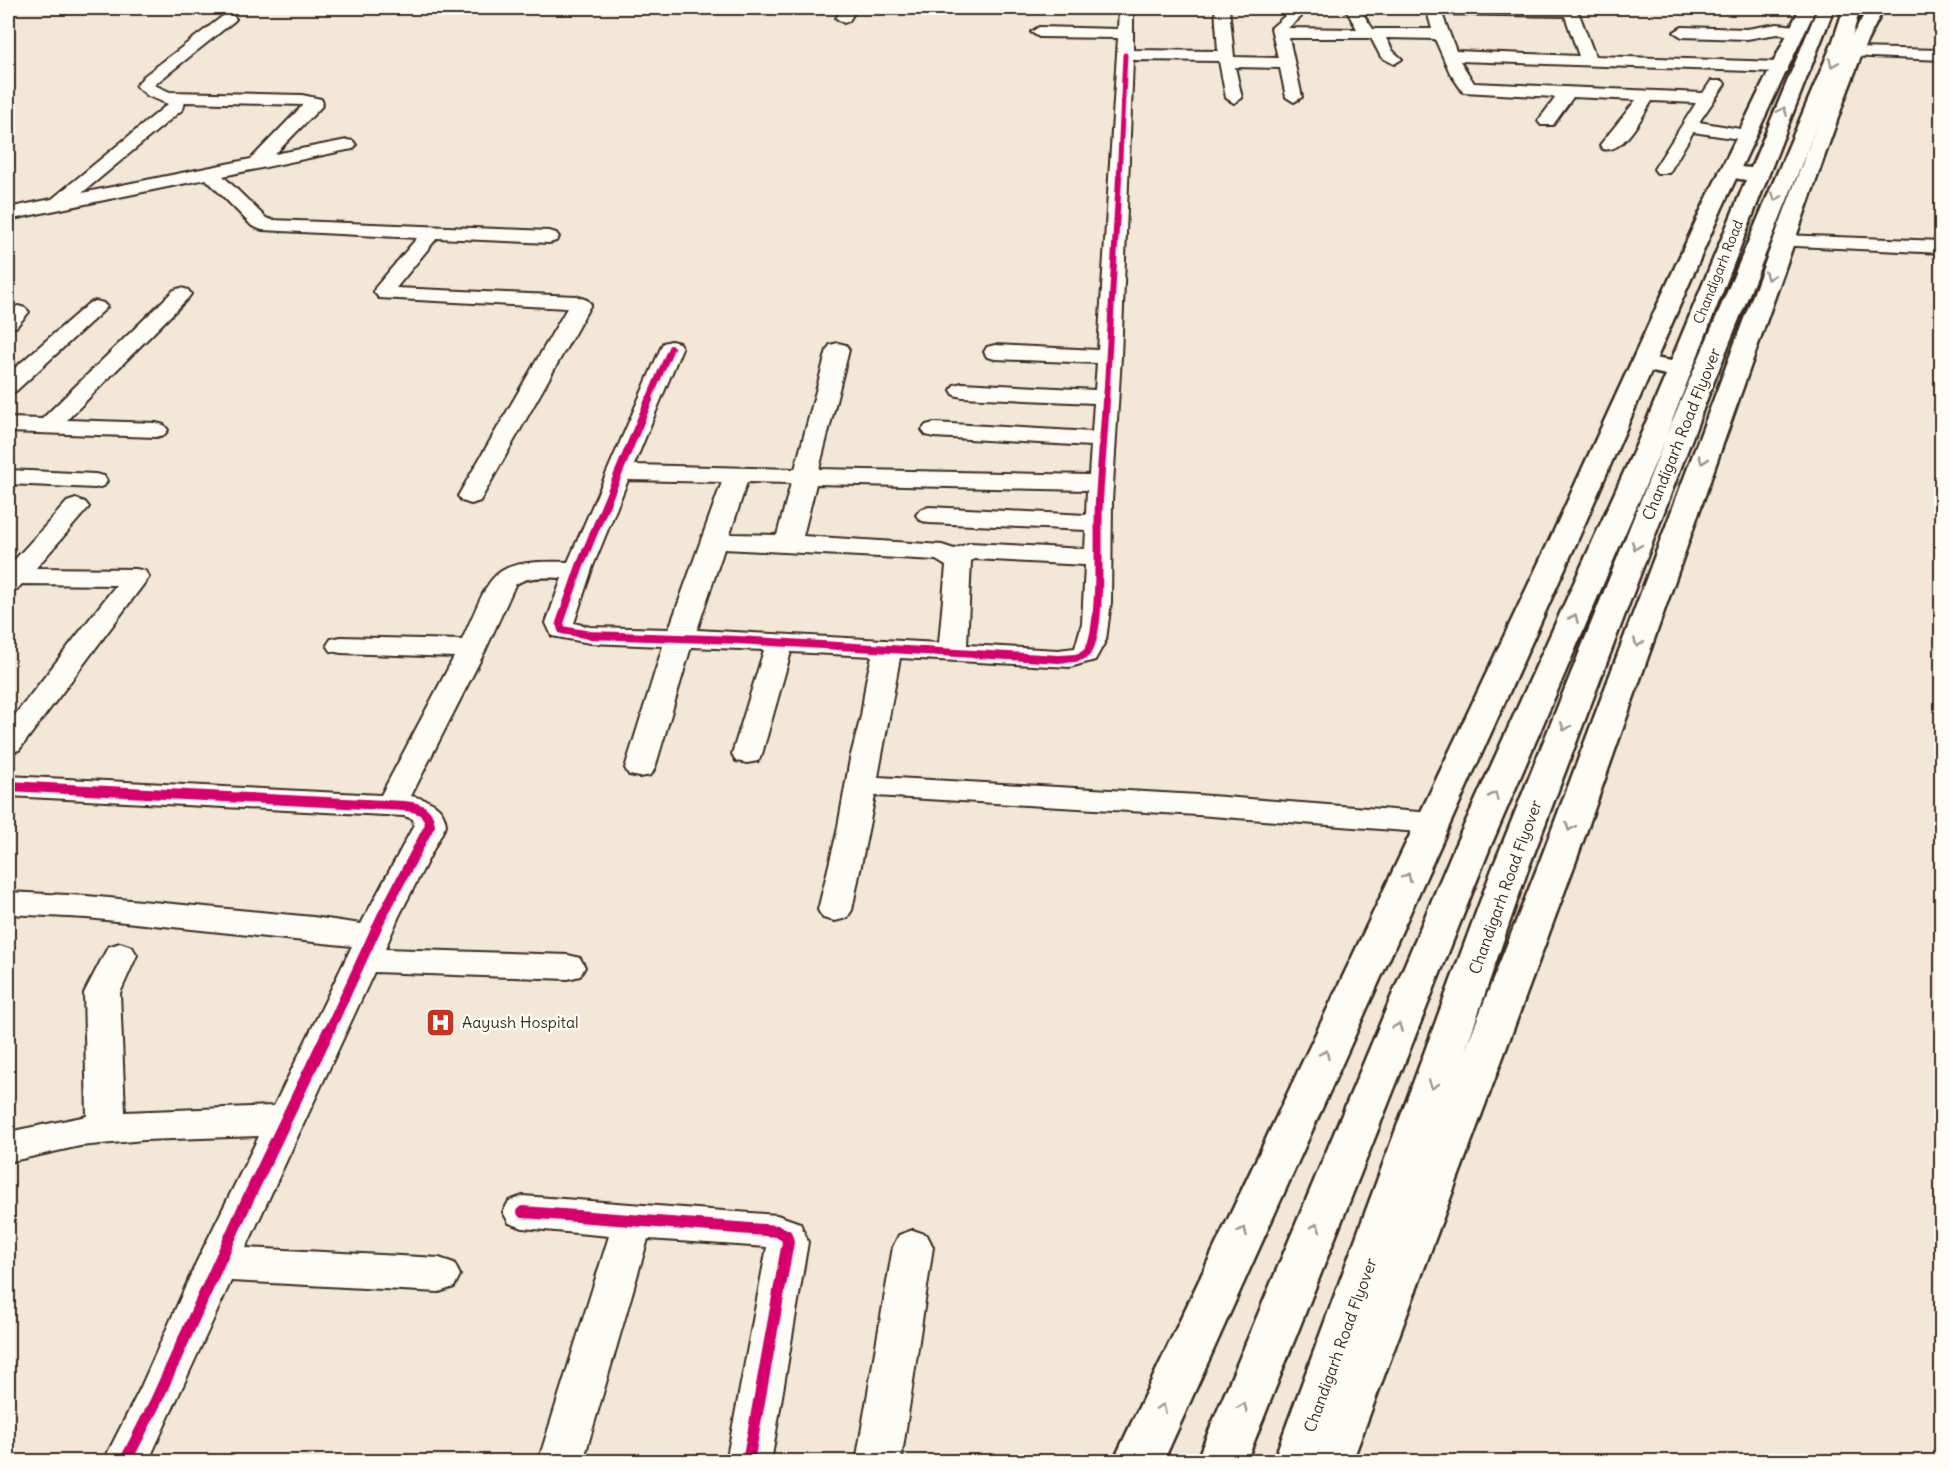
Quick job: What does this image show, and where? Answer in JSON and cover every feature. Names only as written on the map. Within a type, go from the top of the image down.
[{"type":"main road","points":[[1138,1461],[1565,537],[1643,363],[1749,171],[1826,8]]},
{"type":"main road","points":[[1327,1461],[1558,861],[1733,326],[1806,142],[1852,8]]},
{"type":"main road","points":[[1733,326],[1782,241],[1806,142],[1876,8]]},
{"type":"main road","points":[[1749,171],[1746,135],[1802,20]]},
{"type":"main road","name":"Chandigarh Road","points":[[1676,378],[1749,171]]},
{"type":"main road","name":"Chandigarh Road Flyover","points":[[1299,1461],[1509,872],[1733,326]]},
{"type":"main road","points":[[1643,363],[1676,378]]},
{"type":"main road","name":"Chandigarh Road Flyover","points":[[1221,1461],[1471,850],[1602,555],[1676,378]]},
{"type":"street","points":[[670,348],[579,570],[560,623],[562,630],[590,636],[780,642],[1058,659],[1082,656],[1089,650],[1097,608],[1101,483],[1127,34],[1126,8]]},
{"type":"street","points":[[1222,8],[1226,59],[1234,98]]},
{"type":"street","points":[[1293,8],[1293,17],[1281,26],[1280,33],[1294,98]]},
{"type":"street","points":[[1352,8],[1387,54],[1394,59]]},
{"type":"street","points":[[1588,59],[1571,13],[1434,8],[1439,34],[1466,87],[1567,94],[1708,98]]},
{"type":"street","points":[[1483,10],[1489,25]]},
{"type":"street","points":[[57,204],[177,105],[176,100],[153,92],[144,86],[228,20]]},
{"type":"street","points":[[1682,32],[1747,34],[1778,29],[1802,20]]},
{"type":"street","points":[[1039,32],[1127,34]]},
{"type":"street","points":[[1069,33],[1069,50]]},
{"type":"street","points":[[1280,33],[1439,34]]},
{"type":"street","points":[[1495,40],[1501,57]]},
{"type":"street","points":[[1666,44],[1679,62]]},
{"type":"street","points":[[1853,52],[1941,55]]},
{"type":"street","points":[[1125,55],[1287,63]]},
{"type":"street","points":[[1451,56],[1779,67]]},
{"type":"street","points":[[1663,169],[1730,64]]},
{"type":"street","points":[[1503,91],[1551,116],[1567,94]]},
{"type":"street","points":[[1609,145],[1647,96]]},
{"type":"street","points":[[169,97],[302,100],[315,103],[256,164]]},
{"type":"street","points":[[1689,126],[1746,135]]},
{"type":"street","points":[[8,214],[347,145]]},
{"type":"street","points":[[210,173],[259,222],[269,226],[549,237]]},
{"type":"street","points":[[431,232],[385,288],[386,294],[580,304],[471,496]]},
{"type":"street","points":[[1782,241],[1941,247]]},
{"type":"street","points":[[48,426],[181,294]]},
{"type":"street","points":[[8,386],[96,307]]},
{"type":"street","points":[[788,543],[838,350]]},
{"type":"street","points":[[995,352],[1110,357]]},
{"type":"street","points":[[962,390],[1107,397]]},
{"type":"street","points":[[8,425],[156,430]]},
{"type":"street","points":[[934,430],[1105,440]]},
{"type":"street","points":[[619,472],[1101,483]]},
{"type":"street","points":[[640,768],[737,475]]},
{"type":"street","points":[[8,477],[95,481]]},
{"type":"street","points":[[11,579],[76,507]]},
{"type":"street","points":[[929,515],[1099,523]]},
{"type":"street","points":[[715,542],[788,543],[942,553],[959,563],[952,652]]},
{"type":"street","points":[[953,560],[970,551],[1098,558]]},
{"type":"street","points":[[391,804],[507,577],[519,572],[579,570]]},
{"type":"street","points":[[8,744],[136,577],[11,579]]},
{"type":"street","points":[[747,754],[780,642]]},
{"type":"street","points":[[341,645],[472,649]]},
{"type":"street","points":[[835,910],[888,650]]},
{"type":"street","points":[[862,785],[944,792],[1057,796],[1265,809],[1432,823]]},
{"type":"street","points":[[8,786],[391,804],[427,811],[430,817],[430,825],[382,916],[369,949],[218,1263],[156,1401],[125,1461]]},
{"type":"street","points":[[8,903],[87,907],[313,929],[369,949],[568,967]]},
{"type":"street","points":[[107,1129],[102,993],[120,955]]},
{"type":"street","points":[[8,1147],[80,1131],[288,1120]]},
{"type":"street","points":[[523,1212],[777,1231],[786,1235],[788,1242],[748,1461]]},
{"type":"street","points":[[560,1461],[633,1222]]},
{"type":"street","points":[[878,1461],[913,1247]]},
{"type":"street","points":[[218,1263],[439,1275]]},
{"type":"cycle path","points":[[671,348],[580,566],[560,623],[562,630],[590,635],[738,640],[1058,659],[1074,658],[1085,654],[1092,640],[1097,602],[1099,501],[1114,278],[1125,55]]},
{"type":"cycle path","points":[[8,786],[404,806],[417,807],[427,813],[429,818],[430,825],[382,916],[244,1207],[156,1401],[125,1462]]},
{"type":"cycle path","points":[[523,1212],[777,1231],[786,1235],[788,1242],[748,1462]]},
{"type":"place","name":"Aayush Hospital","points":[[441,1022]]}]
